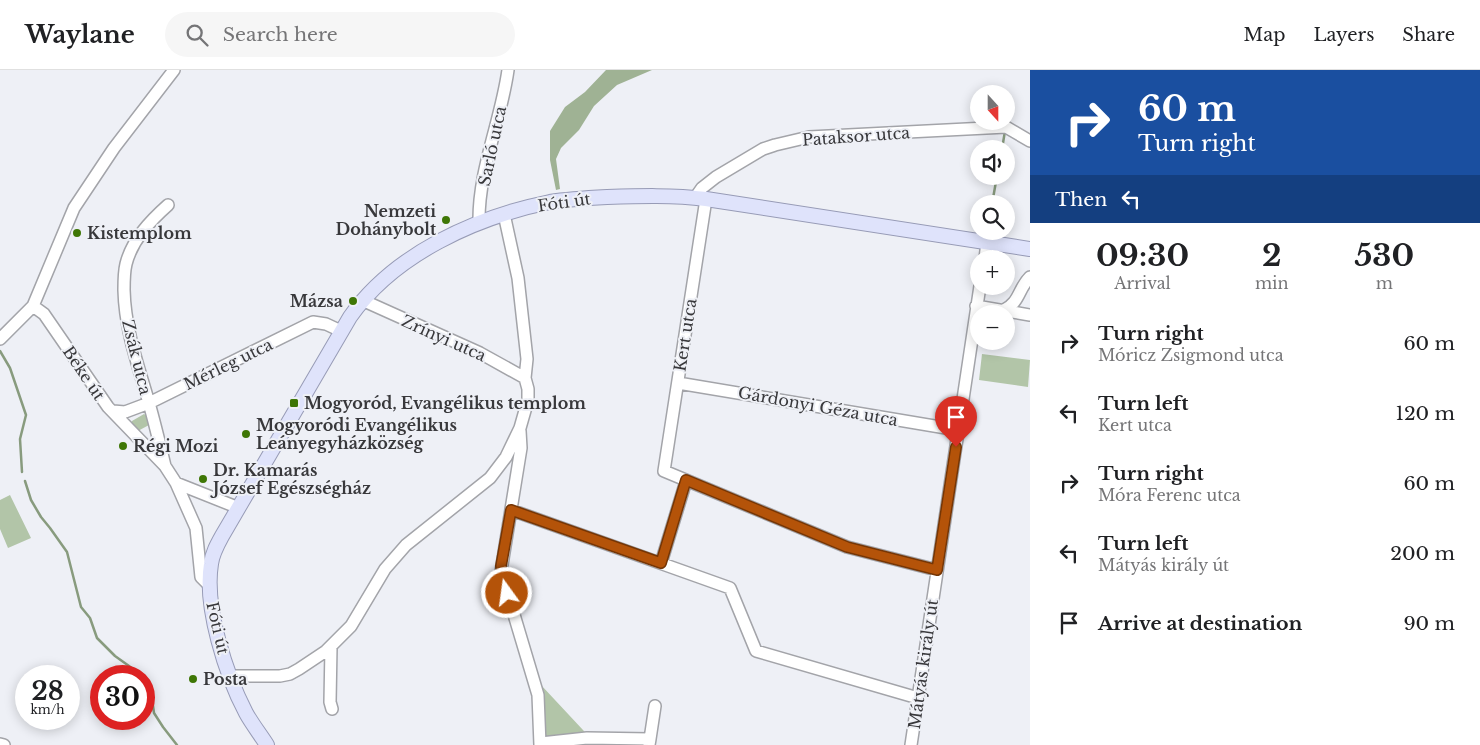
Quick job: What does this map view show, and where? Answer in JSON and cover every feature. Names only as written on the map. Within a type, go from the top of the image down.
[{"type":"main road","name":"Fóti út","points":[[267,745],[246,712],[230,676],[217,632],[211,603],[210,586],[213,556],[222,536],[341,331],[362,300],[389,274],[415,256],[479,223],[504,214],[552,202],[589,198],[658,196],[701,198],[1030,249]]},
{"type":"street","points":[[2,336],[33,306],[74,208],[125,133],[174,70]]},
{"type":"street","name":"Sarló utca","points":[[479,223],[479,207],[508,70]]},
{"type":"street","name":"Pataksor utca","points":[[701,198],[702,188],[716,177],[763,149],[809,138],[1006,127],[1030,141]]},
{"type":"street","name":"Kert utca","points":[[686,480],[664,471],[678,383],[701,198]]},
{"type":"street","name":"Zsák utca","points":[[149,403],[131,344],[125,312],[124,275],[128,257],[136,240],[150,222],[168,205]]},
{"type":"street","points":[[230,676],[280,676],[290,674],[330,647],[351,626],[386,569],[406,545],[484,484],[496,472],[520,428],[528,400],[528,383],[525,378],[527,359],[518,278],[504,214]]},
{"type":"street","points":[[987,250],[988,242]]},
{"type":"street","points":[[1010,305],[1018,299],[1024,283],[1030,277]]},
{"type":"street","name":"Zrínyi utca","points":[[362,300],[480,353],[525,378]]},
{"type":"street","name":"Béke út","points":[[33,306],[44,314],[108,407],[165,466],[176,483],[196,528],[201,577],[210,586]]},
{"type":"street","points":[[1015,312],[1030,315]]},
{"type":"street","name":"Mérleg utca","points":[[113,412],[125,412],[149,403],[313,322],[326,324],[341,331]]},
{"type":"street","name":"Mátyás király út","points":[[911,745],[970,347]]},
{"type":"street","name":"Gárdonyi Géza utca","points":[[678,383],[958,430]]},
{"type":"street","name":"Béke út","points":[[149,403],[165,466]]},
{"type":"street","points":[[520,428],[521,448],[501,571],[538,695],[541,744],[587,738],[650,742],[655,706]]},
{"type":"street","points":[[661,563],[686,480],[847,547],[937,570]]},
{"type":"street","points":[[176,483],[239,508]]},
{"type":"street","points":[[511,510],[730,588],[756,651],[918,698]]},
{"type":"street","points":[[330,647],[330,702],[332,709]]},
{"type":"street","points":[[0,744],[4,745]]},
{"type":"green space","points":[[606,70],[652,70],[617,85],[594,106],[579,130],[561,148],[556,159],[560,189],[556,190],[550,160],[550,131],[565,107],[585,92]]},
{"type":"green space","points":[[982,354],[1030,360],[1028,387],[979,380]]},
{"type":"green space","points":[[144,414],[147,416],[149,425],[136,432],[131,424],[132,421]]},
{"type":"green space","points":[[10,495],[31,538],[8,548],[0,529],[0,500]]},
{"type":"green space","points":[[541,685],[597,745],[545,745],[538,686]]},
{"type":"waterway","points":[[1004,140],[1005,131]]},
{"type":"waterway","points":[[994,195],[995,185]]},
{"type":"waterway","points":[[0,351],[10,368],[26,415],[20,439],[22,472]]},
{"type":"waterway","points":[[25,481],[31,500],[41,517],[67,552],[81,607],[90,618],[97,638],[115,656],[128,665]]},
{"type":"waterway","points":[[155,715],[177,745]]},
{"type":"place","name":"Nemzeti Dohánybolt","points":[[446,220]]},
{"type":"place","name":"Kistemplom","points":[[77,233]]},
{"type":"place","name":"Mázsa","points":[[353,301]]},
{"type":"place","name":"Mogyoród, Evangélikus templom","points":[[294,403]]},
{"type":"place","name":"Mogyoródi Evangélikus Leányegyházközség","points":[[246,434]]},
{"type":"place","name":"Régi Mozi","points":[[123,446]]},
{"type":"place","name":"Dr. Kamarás József Egészségház","points":[[203,479]]},
{"type":"place","name":"Posta","points":[[193,679]]},
{"type":"route","points":[[507,593],[501,566],[511,510],[661,563],[686,480],[847,547],[937,570],[956,447]]}]
